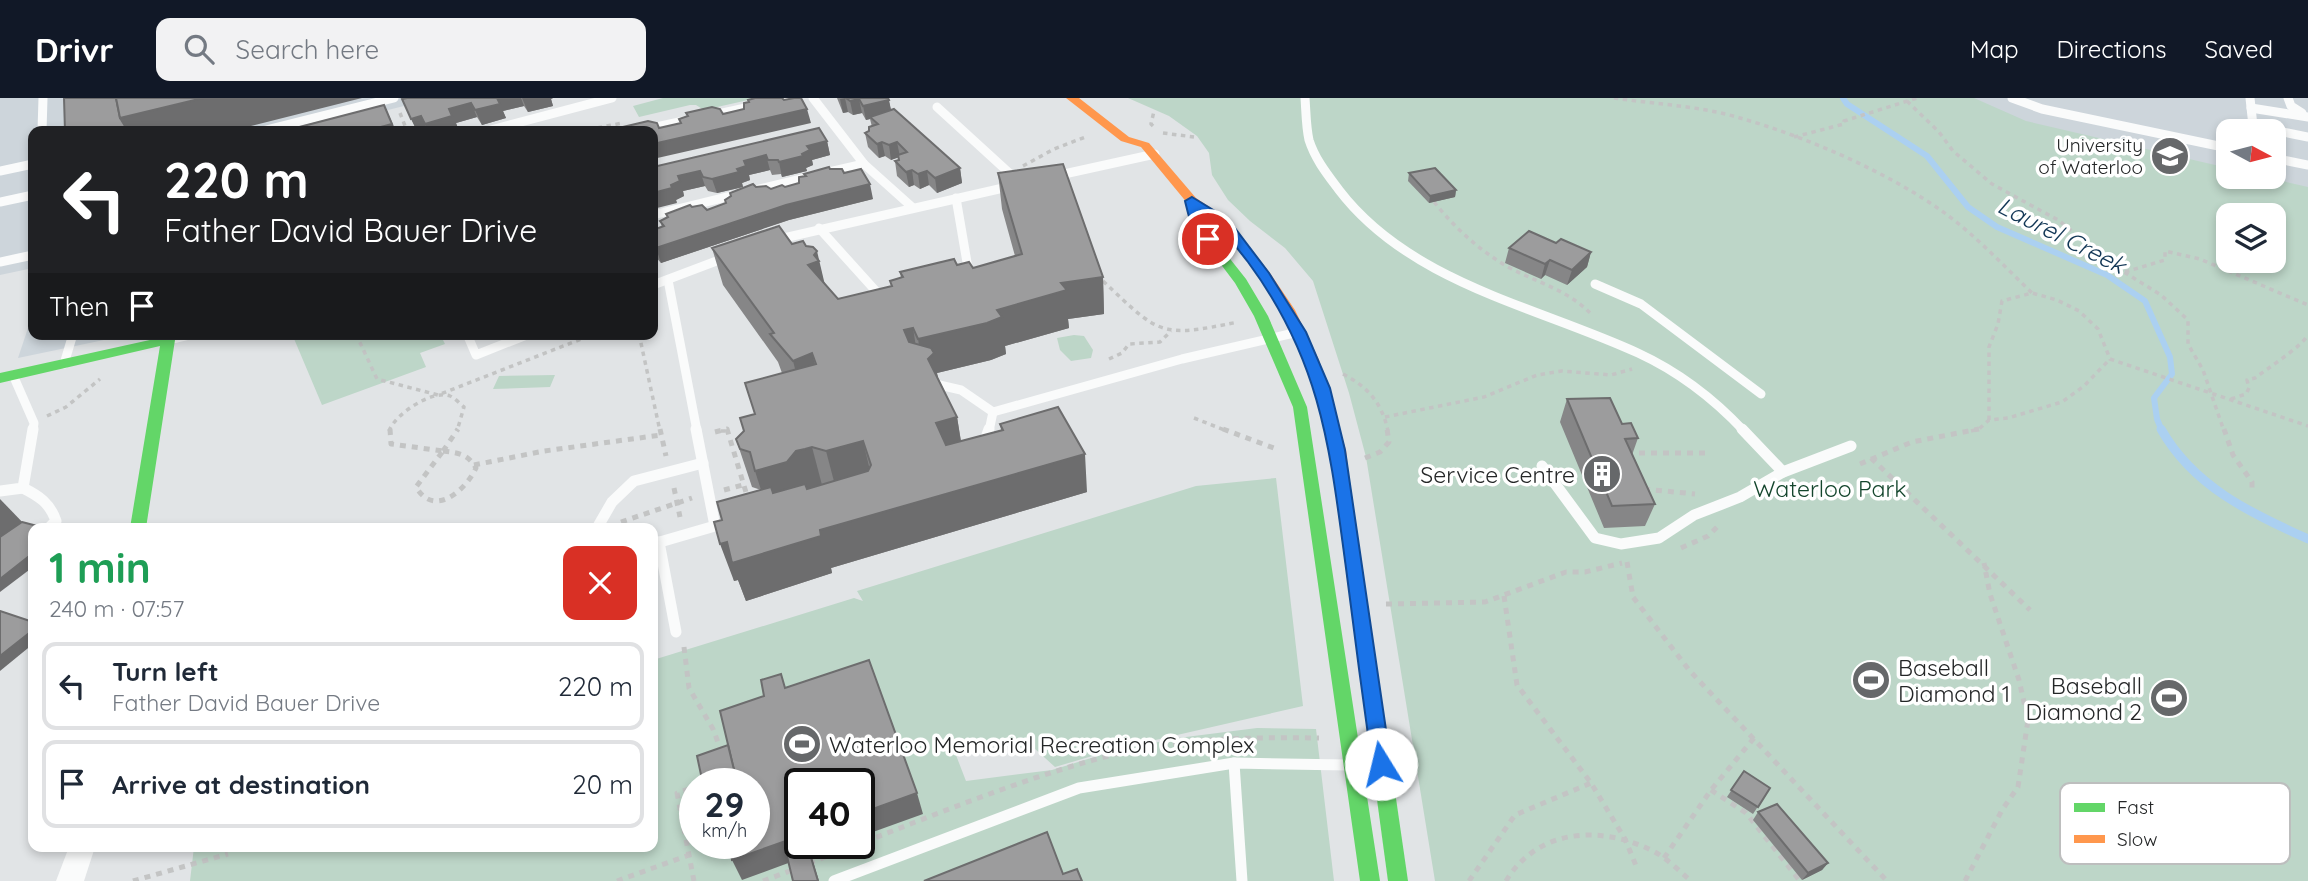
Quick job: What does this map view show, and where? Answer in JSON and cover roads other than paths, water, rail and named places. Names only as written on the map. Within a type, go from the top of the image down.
[{"type":"street","points":[[1072,98],[1125,139],[1150,150],[1192,201],[1224,222],[1276,293],[1299,332],[1322,388],[1336,440],[1398,881]]},
{"type":"street","points":[[1133,123],[1147,135],[1150,150]]},
{"type":"street","points":[[1192,201],[1198,226],[1241,282],[1270,337],[1300,407],[1370,881]]},
{"type":"street","points":[[6,377],[168,340],[139,523]]},
{"type":"street","points":[[70,881],[78,866],[81,852]]},
{"type":"lane","points":[[43,98],[43,126]]},
{"type":"lane","points":[[282,126],[394,98]]},
{"type":"lane","points":[[506,126],[612,98]]},
{"type":"lane","points":[[658,127],[791,98]]},
{"type":"lane","points":[[813,98],[864,164],[912,207]]},
{"type":"lane","points":[[1305,98],[1309,139],[1320,164],[1359,216],[1384,237],[1442,273],[1656,363],[1716,401],[1783,472]]},
{"type":"lane","points":[[2012,98],[2042,109],[2216,145]]},
{"type":"lane","points":[[2250,98],[2253,126],[2308,137]]},
{"type":"lane","points":[[2288,98],[2291,106],[2308,117]]},
{"type":"lane","points":[[936,107],[1021,184]]},
{"type":"lane","points":[[2251,108],[2308,117]]},
{"type":"lane","points":[[1044,178],[1150,150]]},
{"type":"lane","points":[[2286,161],[2308,165]]},
{"type":"lane","points":[[658,214],[864,164]]},
{"type":"lane","points":[[0,171],[28,165]]},
{"type":"lane","points":[[759,246],[819,229],[1032,181]]},
{"type":"lane","points":[[0,202],[28,196]]},
{"type":"lane","points":[[956,198],[970,278],[957,281]]},
{"type":"lane","points":[[658,221],[716,199]]},
{"type":"lane","points":[[819,229],[881,299],[894,296]]},
{"type":"lane","points":[[658,283],[733,255]]},
{"type":"lane","points":[[0,262],[28,256]]},
{"type":"lane","points":[[658,542],[715,526],[668,279]]},
{"type":"lane","points":[[1595,284],[1641,304],[1761,394]]},
{"type":"lane","points":[[934,384],[961,390],[993,412],[1270,337],[1299,332]]},
{"type":"lane","points":[[64,364],[71,340]]},
{"type":"lane","points":[[470,340],[476,355],[514,340]]},
{"type":"lane","points":[[6,377],[34,423],[23,488]]},
{"type":"lane","points":[[978,452],[987,440],[993,412]]},
{"type":"lane","points":[[1542,466],[1595,538],[1621,544],[1659,538],[1694,515],[1730,502],[1783,472],[1851,446]]},
{"type":"lane","points":[[600,523],[612,502],[634,481],[703,463]]},
{"type":"lane","points":[[0,491],[23,488],[44,498],[53,510],[56,521],[54,523]]},
{"type":"lane","points":[[658,552],[676,632]]},
{"type":"lane","points":[[1234,764],[1242,881]]},
{"type":"lane","points":[[834,881],[1079,788],[1234,764],[1381,764]]},
{"type":"waterway","name":"Laurel Creek","points":[[1843,98],[1847,104],[1927,156],[1968,207],[1997,227],[2107,275],[2145,301],[2170,357],[2172,374],[2154,398],[2161,430]]},
{"type":"waterway","name":"Laurel Creek","points":[[2161,430],[2189,467],[2206,482],[2244,508],[2308,539]]},
{"type":"place","name":"University of Waterloo","points":[[2170,156]]},
{"type":"place","name":"Service Centre","points":[[1602,474]]},
{"type":"place","name":"Baseball Diamond 1","points":[[1871,680]]},
{"type":"place","name":"Baseball Diamond 2","points":[[2169,698]]},
{"type":"place","name":"Waterloo Memorial Recreation Complex","points":[[802,744]]},
{"type":"park label","name":"Waterloo Park","points":[[1830,488]]}]
